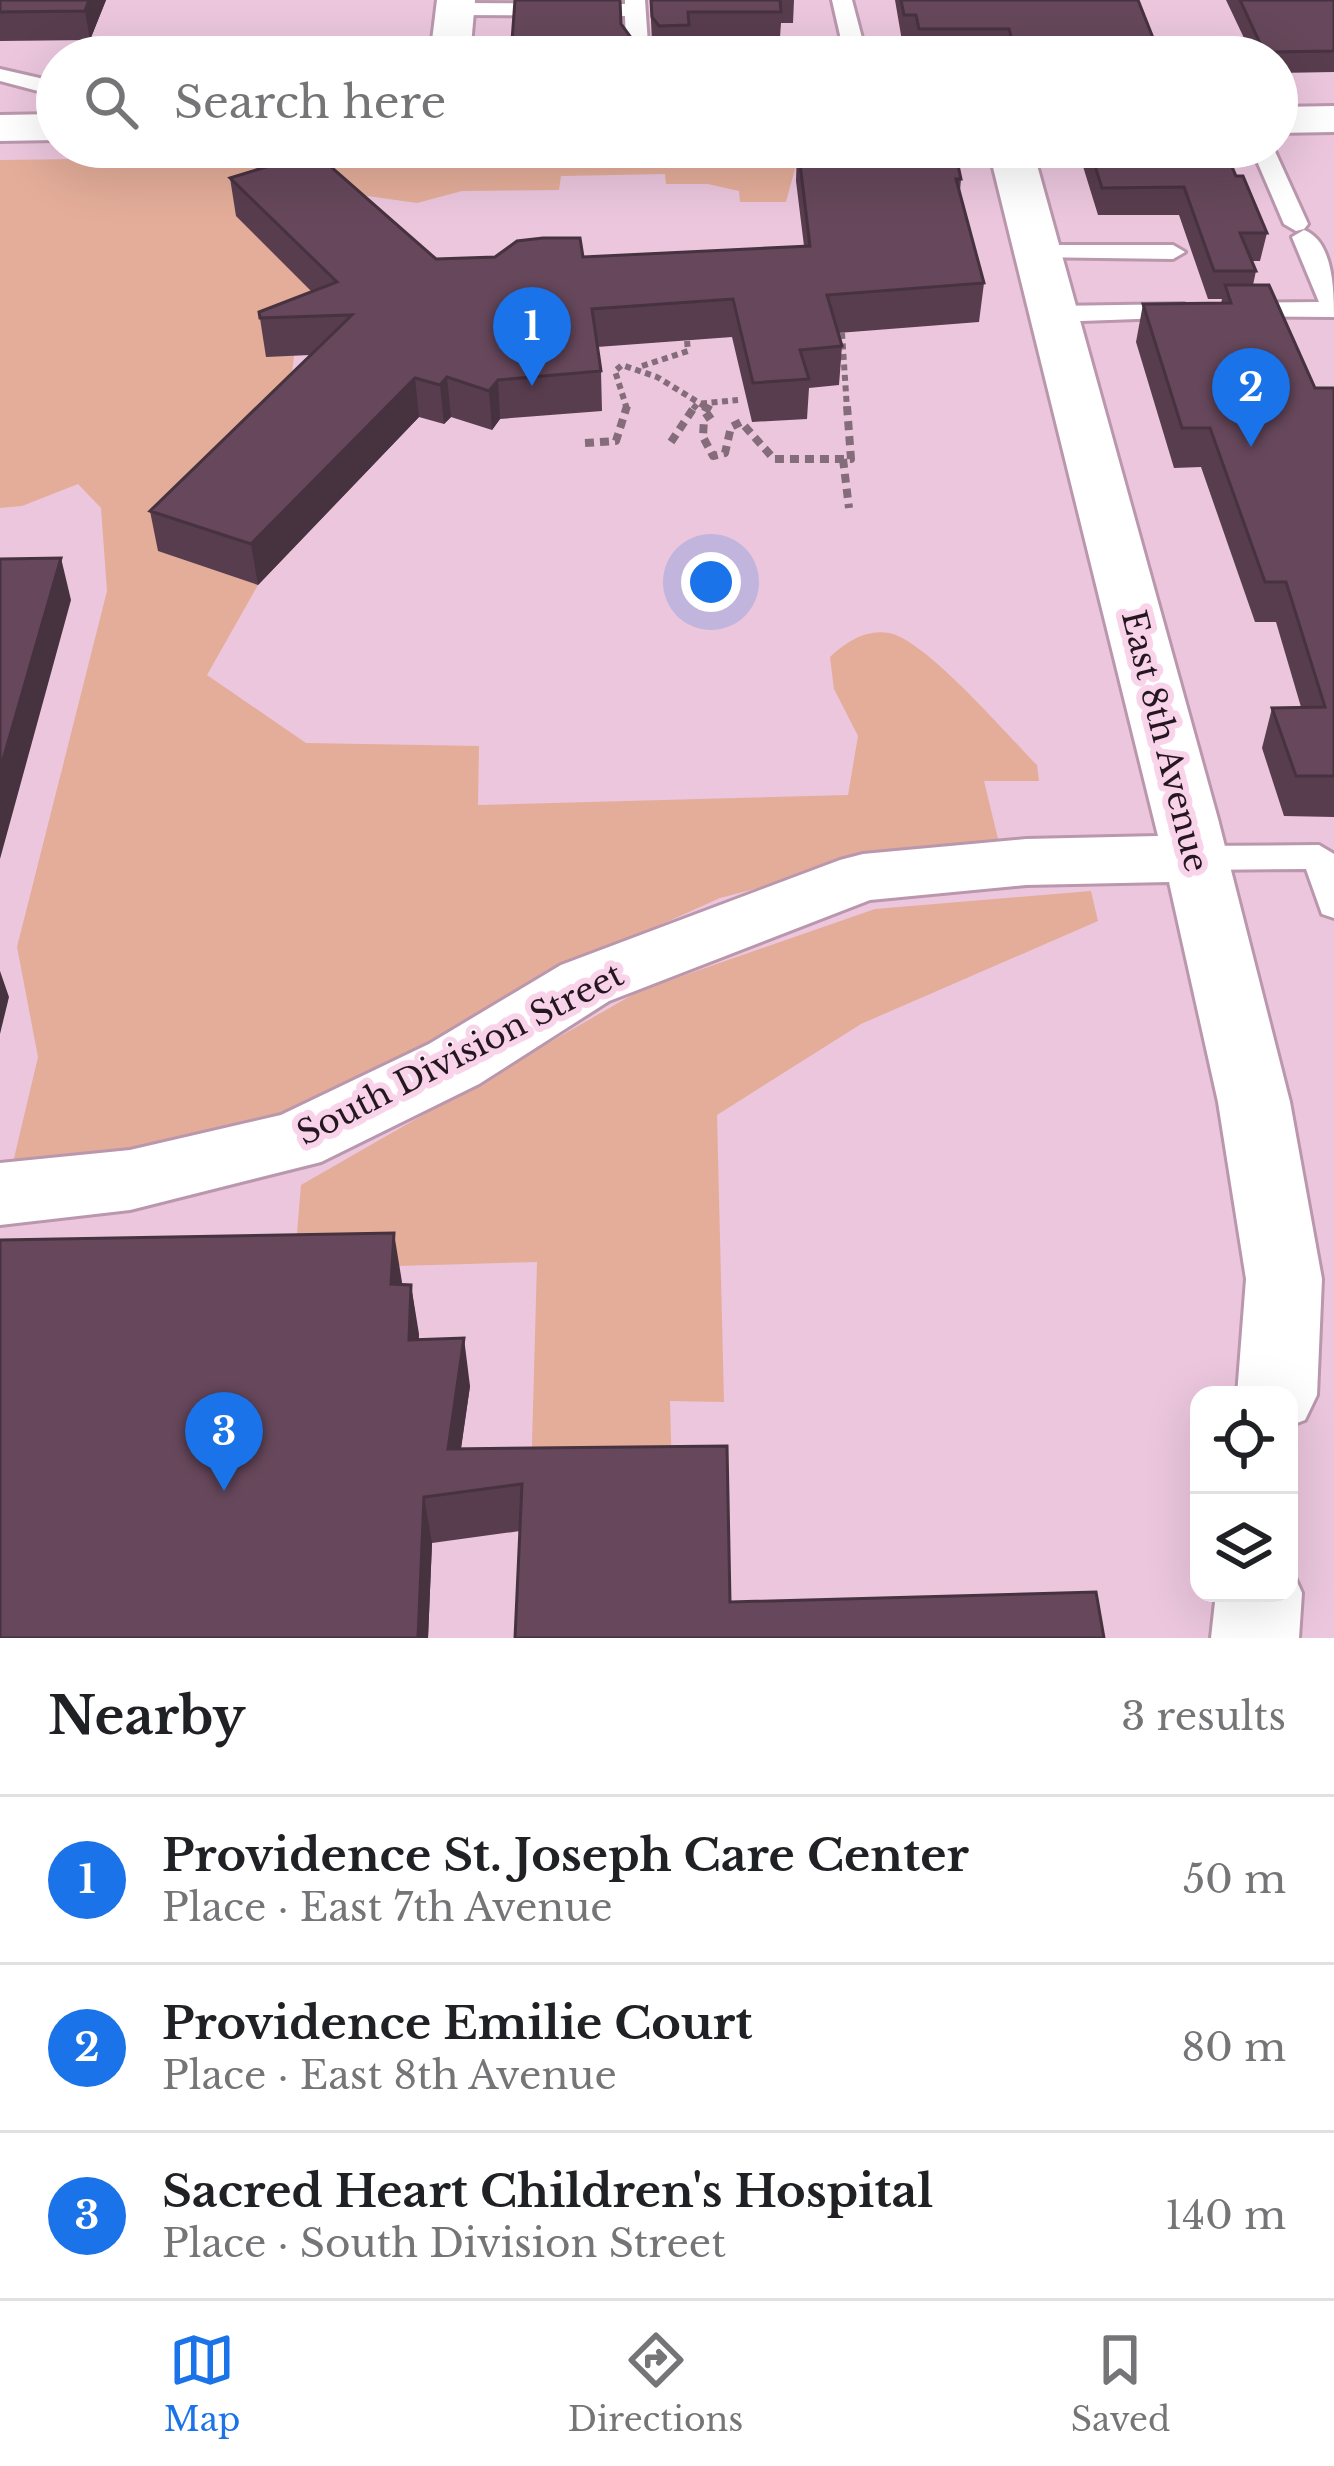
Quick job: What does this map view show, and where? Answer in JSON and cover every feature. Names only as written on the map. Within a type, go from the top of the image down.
[{"type":"street","points":[[452,36],[456,4]]},
{"type":"street","points":[[1298,120],[1334,119]]},
{"type":"street","points":[[0,128],[36,127]]},
{"type":"street","name":"East 8th Avenue","points":[[1016,168],[1196,858],[1254,1102],[1284,1279],[1279,1368]]},
{"type":"street","name":"South Division Street","points":[[0,1194],[130,1180],[295,1141],[454,1064],[585,982],[863,877],[1026,862],[1196,858]]},
{"type":"street","points":[[1255,1638],[1258,1602]]},
{"type":"lane","points":[[842,0],[851,36]]},
{"type":"lane","points":[[456,4],[635,5],[637,36]]},
{"type":"lane","points":[[0,75],[36,84]]},
{"type":"lane","points":[[1054,314],[1334,308],[1272,168]]},
{"type":"lane","points":[[1039,252],[1173,252]]},
{"type":"lane","points":[[1196,858],[1319,857],[1334,905]]},
{"type":"path","points":[[641,366],[714,412],[704,419],[703,436],[713,455],[725,453],[731,427],[742,422],[774,459],[851,459],[842,333]]},
{"type":"path","points":[[585,442],[616,441],[628,415],[629,393],[615,371],[622,365],[641,366],[688,351],[687,341]]},
{"type":"path","points":[[697,404],[738,400]]},
{"type":"path","points":[[671,442],[697,404]]},
{"type":"path","points":[[844,459],[849,508]]},
{"type":"shaded area","points":[[0,160],[36,160],[36,168],[795,168],[786,202],[740,202],[739,191],[708,184],[666,184],[665,174],[561,176],[559,190],[462,191],[417,203],[318,189],[237,215],[341,321],[296,339],[286,424],[159,551],[258,585],[207,675],[306,743],[479,746],[478,805],[848,795],[858,736],[834,689],[830,657],[857,638],[889,633],[924,652],[987,712],[1037,765],[1039,781],[984,781],[999,843],[904,850],[720,898],[580,961],[351,1092],[229,1139],[11,1171],[38,1057],[17,947],[107,591],[101,508],[78,484],[22,506],[0,508]]},
{"type":"shaded area","points":[[1091,891],[1098,921],[861,1024],[717,1115],[724,1402],[670,1401],[672,1476],[531,1481],[537,1262],[294,1269],[301,1185],[639,991],[875,909]]},
{"type":"building","points":[[0,0],[89,0],[85,11],[0,12]]},
{"type":"building","points":[[515,0],[620,0],[621,24],[630,36],[512,36]]},
{"type":"building","points":[[651,0],[780,0],[781,12],[688,12],[689,25],[659,26],[652,17]]},
{"type":"building","points":[[901,0],[1138,0],[1152,36],[1011,36],[1009,29],[919,29],[916,15],[904,15]]},
{"type":"building","points":[[1240,0],[1334,0],[1334,51],[1298,52],[1298,36],[1257,36]]},
{"type":"building","points":[[262,168],[332,168],[436,259],[495,257],[517,241],[543,238],[580,238],[583,257],[810,246],[801,168],[959,168],[961,179],[956,179],[984,283],[827,295],[842,346],[800,350],[809,379],[753,383],[733,299],[592,309],[601,371],[498,380],[489,391],[447,377],[440,385],[415,378],[251,544],[150,511],[352,315],[260,318],[259,312],[337,282],[230,178]]},
{"type":"building","points":[[1096,168],[1233,168],[1236,176],[1243,176],[1267,233],[1240,233],[1256,271],[1214,271],[1184,187],[1102,188]]},
{"type":"building","points":[[1225,285],[1269,285],[1315,388],[1334,388],[1334,776],[1296,776],[1272,708],[1325,707],[1286,582],[1265,582],[1210,428],[1182,428],[1143,304],[1231,303]]},
{"type":"building","points":[[61,558],[0,770],[0,559]]},
{"type":"building","points":[[394,1233],[391,1284],[411,1285],[409,1340],[464,1338],[448,1449],[727,1446],[730,1602],[1096,1592],[1104,1638],[515,1638],[522,1484],[424,1497],[418,1638],[0,1638],[0,1240]]},
{"type":"place","name":"Providence St. Joseph Care Center","points":[[532,386]]},
{"type":"place","name":"Providence Emilie Court","points":[[1251,447]]},
{"type":"place","name":"Sacred Heart Children's Hospital","points":[[224,1491]]}]
